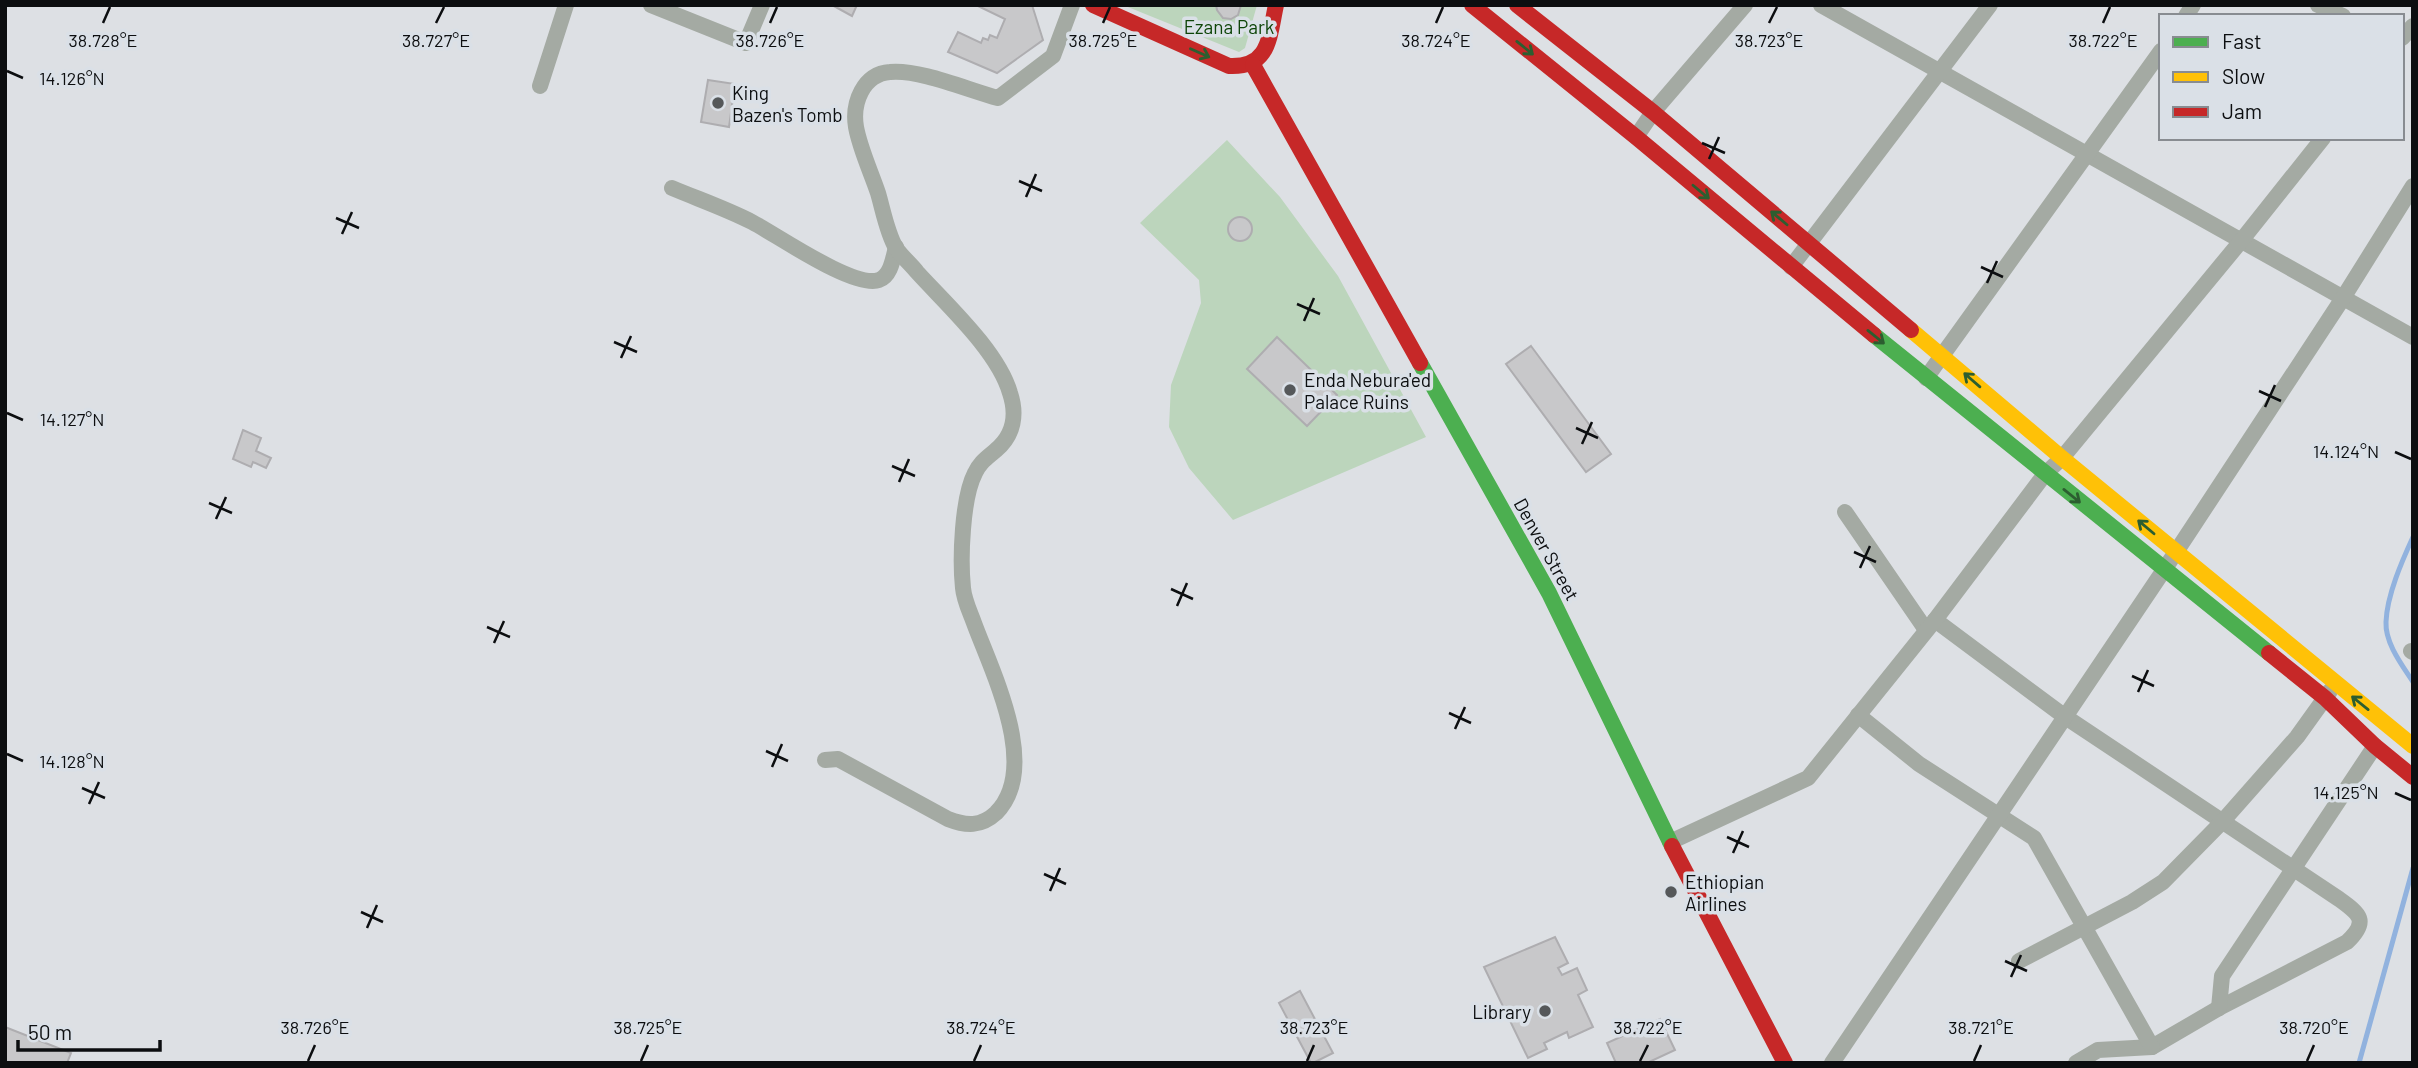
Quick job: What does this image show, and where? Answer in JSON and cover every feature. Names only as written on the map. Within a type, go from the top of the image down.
[{"type":"main road","points":[[1093,5],[1229,66],[1241,68],[1253,65],[1263,54],[1276,5]]},
{"type":"main road","points":[[1472,5],[1636,137],[1926,378],[2325,698],[2375,746],[2413,777]]},
{"type":"main road","points":[[1517,5],[1653,113],[2062,458],[2413,746]]},
{"type":"main road","name":"Denver Street","points":[[1253,65],[1549,593],[1670,842],[1785,1063]]},
{"type":"street","points":[[540,86],[566,5]]},
{"type":"street","points":[[651,5],[746,43],[762,5]]},
{"type":"street","points":[[825,760],[838,759],[948,819],[965,825],[988,820],[1003,805],[1013,781],[1013,744],[1001,692],[963,591],[961,558],[968,492],[974,474],[983,459],[1005,440],[1012,428],[1015,414],[1010,390],[989,352],[896,247],[856,126],[856,104],[863,86],[874,76],[889,72],[911,73],[998,98],[1053,56],[1072,5]]},
{"type":"street","points":[[1636,137],[1653,113],[1745,5]]},
{"type":"street","points":[[1821,5],[2411,336]]},
{"type":"street","points":[[1791,267],[1990,5]]},
{"type":"street","points":[[2318,5],[2338,14]]},
{"type":"street","points":[[1926,378],[2159,54]]},
{"type":"street","points":[[1670,842],[1808,778],[1930,625],[2045,474],[2062,458],[2321,140]]},
{"type":"street","points":[[1832,1063],[2176,552],[2343,298],[2413,186]]},
{"type":"street","points":[[672,188],[751,221],[836,270],[868,282],[884,277],[889,271],[896,247]]},
{"type":"street","points":[[1846,512],[1930,625],[2354,910],[2361,923],[2347,942],[2219,1008],[2152,1047],[2098,1050],[2076,1063]]},
{"type":"street","points":[[2019,961],[2132,902],[2163,882],[2222,822],[2297,737],[2336,683]]},
{"type":"street","points":[[1858,715],[1919,764],[2034,838],[2152,1047]]},
{"type":"street","points":[[2219,1008],[2222,976],[2375,746]]},
{"type":"green space","name":"Ezana Park","points":[[1123,5],[1257,5],[1245,48],[1239,52]]},
{"type":"green space","points":[[1227,140],[1280,197],[1338,276],[1426,437],[1233,520],[1189,468],[1169,427],[1171,385],[1201,303],[1199,280],[1140,223]]},
{"type":"building","points":[[832,5],[857,5],[852,16]]},
{"type":"building","points":[[976,5],[1032,5],[1043,40],[997,73],[948,52],[958,32],[981,43],[983,38],[988,40],[990,35],[997,38],[1005,19]]},
{"type":"building","points":[[1216,5],[1241,5],[1238,15],[1231,19],[1223,18]]},
{"type":"building","name":"King Bazen's Tomb","points":[[708,80],[735,84],[729,127],[701,122]]},
{"type":"building","points":[[1240,217],[1249,220],[1252,229],[1249,238],[1240,241],[1231,238],[1228,229],[1231,220]]},
{"type":"building","points":[[1277,337],[1337,395],[1307,426],[1247,369]]},
{"type":"building","points":[[1531,346],[1611,454],[1586,472],[1506,364]]},
{"type":"building","points":[[243,430],[261,438],[256,451],[271,458],[266,468],[253,462],[251,467],[233,459]]},
{"type":"building","name":"Library","points":[[1555,937],[1568,963],[1558,968],[1562,975],[1577,968],[1587,990],[1578,995],[1593,1027],[1569,1038],[1567,1032],[1544,1043],[1547,1049],[1528,1058],[1484,967]]},
{"type":"building","points":[[1300,991],[1333,1053],[1313,1063],[1279,1003]]},
{"type":"building","points":[[1660,1019],[1675,1050],[1647,1063],[1616,1063],[1607,1043]]},
{"type":"building","points":[[5,1027],[71,1053],[67,1063],[5,1063]]},
{"type":"waterway","points":[[2413,537],[2392,590],[2386,622],[2391,646],[2413,682]]},
{"type":"waterway","points":[[2359,1063],[2413,868]]},
{"type":"traffic: fast","points":[[1874,335],[2269,653]]},
{"type":"traffic: fast","points":[[1420,363],[1549,593],[1672,846]]},
{"type":"traffic: slow","points":[[1911,330],[2062,458],[2413,746]]},
{"type":"traffic: jam","points":[[1093,5],[1229,66],[1253,62],[1260,56],[1269,39],[1276,5]]},
{"type":"traffic: jam","points":[[1472,5],[1874,335]]},
{"type":"traffic: jam","points":[[1517,5],[1653,112],[1911,330]]},
{"type":"traffic: jam","points":[[1253,65],[1420,363]]},
{"type":"traffic: jam","points":[[2269,653],[2325,698],[2375,746],[2413,777]]},
{"type":"traffic: jam","points":[[1672,846],[1785,1063]]},
{"type":"place","name":"King Bazen's Tomb","points":[[718,103]]},
{"type":"place","name":"Enda Nebura'ed Palace Ruins","points":[[1290,390]]},
{"type":"place","name":"Ethiopian Airlines","points":[[1671,892]]},
{"type":"place","name":"Library","points":[[1545,1011]]}]
